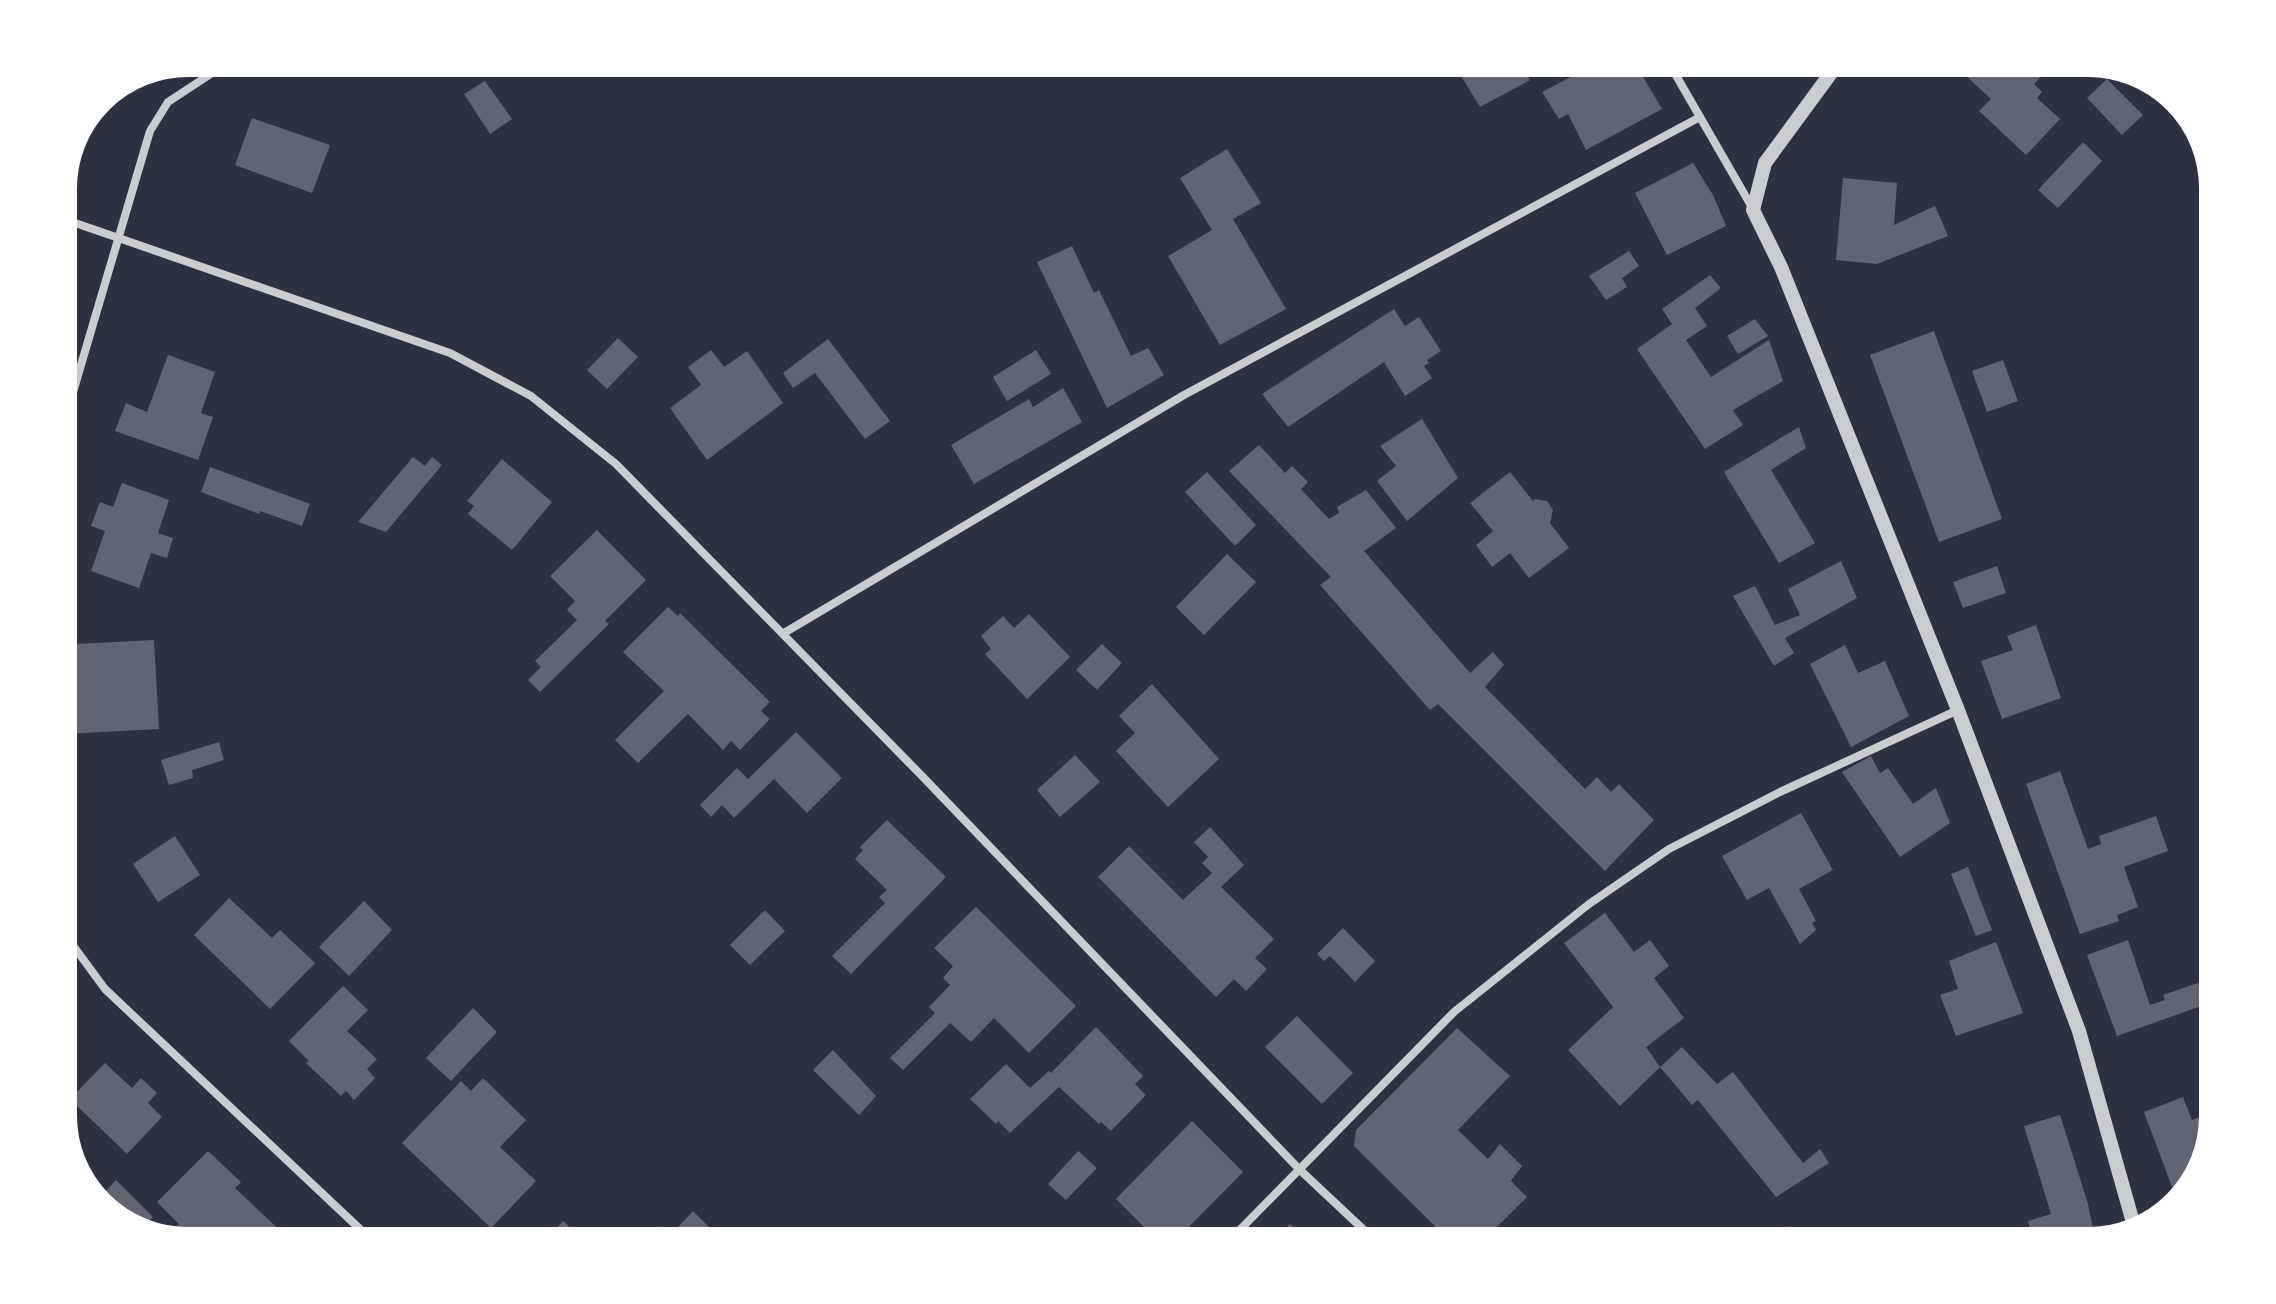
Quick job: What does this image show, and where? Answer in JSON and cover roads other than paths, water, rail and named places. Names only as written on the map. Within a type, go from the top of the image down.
[{"type":"street","points":[[72,395],[150,131],[168,102],[214,72]]},
{"type":"street","points":[[1674,72],[1753,210],[1781,267],[1958,710],[2079,1031],[2133,1222]]},
{"type":"street","points":[[1753,210],[1765,163],[1832,72]]},
{"type":"street","points":[[784,633],[1184,395],[1700,117]]},
{"type":"street","points":[[72,222],[450,353],[531,396],[616,464],[784,633],[1300,1170],[1366,1232]]},
{"type":"street","points":[[1238,1232],[1454,1012],[1600,896],[1669,849],[1780,792],[1958,710]]},
{"type":"street","points":[[72,944],[105,989],[363,1232]]}]
